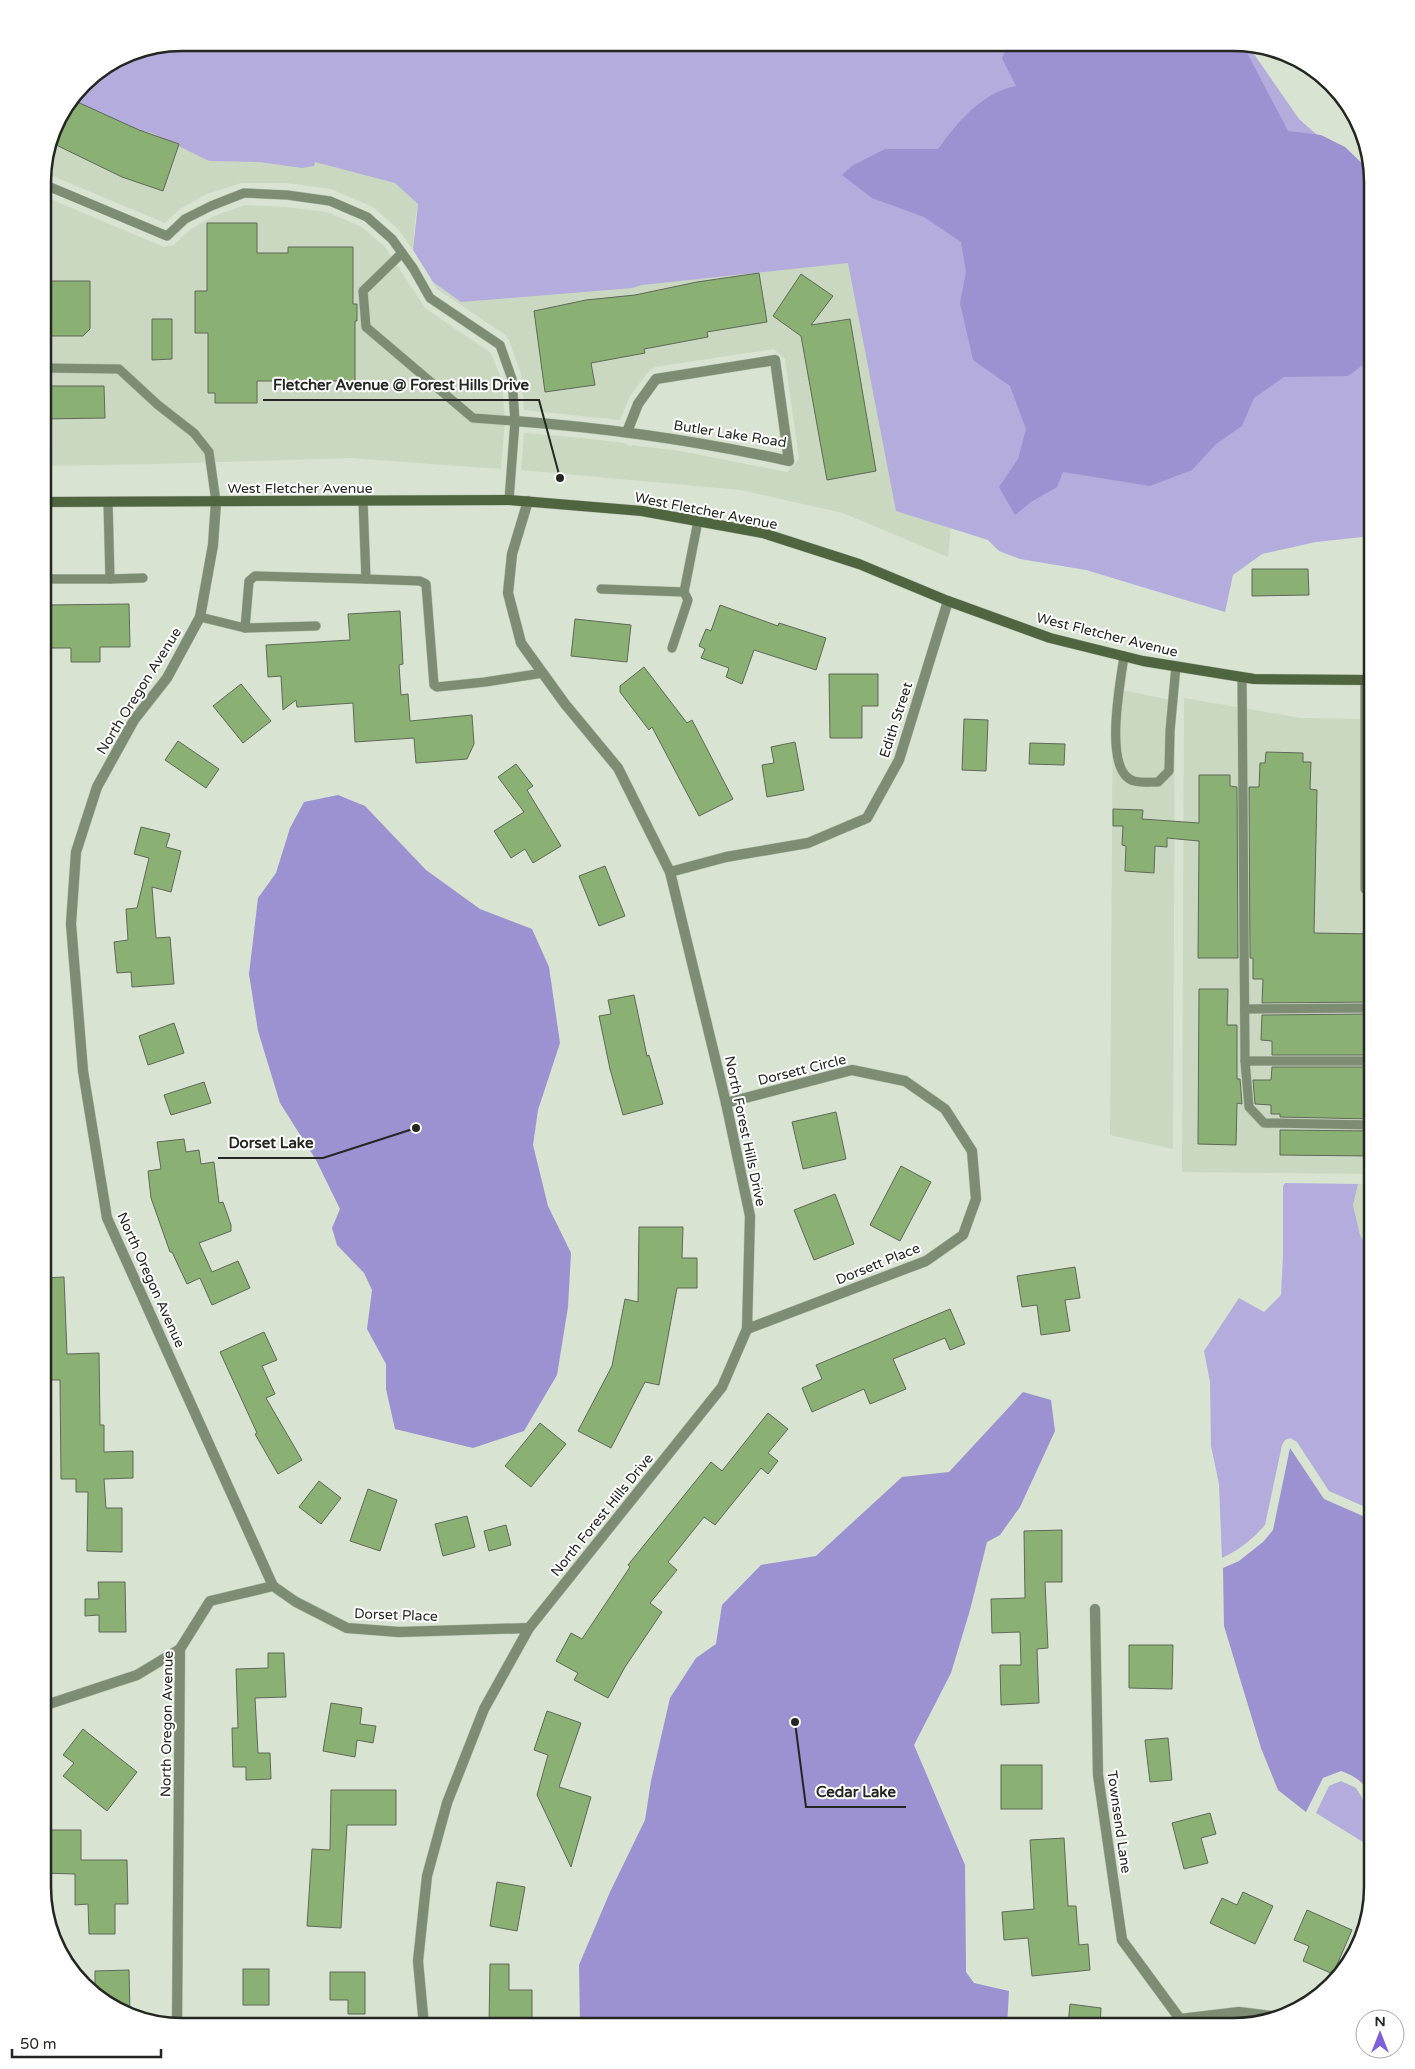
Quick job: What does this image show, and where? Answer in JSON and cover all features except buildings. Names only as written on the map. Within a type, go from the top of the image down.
[{"type":"main road","name":"West Fletcher Avenue","points":[[52,502],[509,500],[642,511],[763,533],[859,564],[948,601],[1050,638],[1124,656],[1254,679],[1364,680]]},
{"type":"street","name":"Butler Lake Road","points":[[515,421],[627,432],[744,451],[789,461],[775,360],[656,379],[638,404],[627,432]]},
{"type":"street","name":"North Forest Hills Drive","points":[[423,2017],[418,1960],[427,1876],[447,1803],[484,1709],[529,1628],[722,1387],[747,1329],[750,1216],[726,1103],[670,872],[618,768],[565,704],[522,643],[508,593],[512,554],[528,501]]},
{"type":"street","name":"North Oregon Avenue","points":[[177,2017],[180,1649],[210,1601],[273,1586],[107,1218],[83,1070],[71,924],[76,852],[97,787],[134,720],[167,678],[200,617],[213,545],[216,502]]},
{"type":"street","name":"Edith Street","points":[[670,872],[726,857],[808,843],[867,818],[899,760],[948,601]]},
{"type":"street","name":"Dorsett Circle","points":[[726,1103],[852,1070],[905,1081],[945,1110],[972,1151]]},
{"type":"street","name":"Dorsett Place","points":[[747,1329],[926,1261],[963,1235],[976,1199],[972,1151]]},
{"type":"street","name":"Dorset Place","points":[[273,1586],[296,1602],[347,1628],[399,1632],[529,1628]]},
{"type":"street","name":"Townsend Lane","points":[[1094,1609],[1098,1775],[1122,1940],[1175,2018]]},
{"type":"street","points":[[51,1703],[137,1675],[180,1649]]},
{"type":"street","points":[[1206,2018],[1239,2012],[1260,2015]]},
{"type":"lane","points":[[52,188],[168,236],[185,219],[210,206],[244,193],[287,195],[330,201],[367,216],[392,239],[430,298],[500,345],[512,379],[515,421],[509,500]]},
{"type":"lane","points":[[402,253],[363,292],[366,327],[473,418],[515,421]]},
{"type":"lane","points":[[52,368],[119,369],[158,405],[194,433],[209,452],[216,502]]},
{"type":"lane","points":[[363,501],[366,579]]},
{"type":"lane","points":[[108,502],[110,579]]},
{"type":"lane","points":[[672,648],[688,600],[684,592],[698,521]]},
{"type":"lane","points":[[245,628],[249,581],[255,576],[420,581],[426,584],[434,685],[438,687],[486,682],[543,673]]},
{"type":"lane","points":[[52,579],[144,578]]},
{"type":"lane","points":[[601,589],[684,592]]},
{"type":"lane","points":[[200,617],[245,628],[316,626]]},
{"type":"lane","points":[[1124,656],[1117,705],[1116,748],[1121,770],[1133,781],[1158,782],[1169,772],[1170,731],[1176,666]]},
{"type":"lane","points":[[1242,677],[1245,1061],[1249,1106],[1264,1123],[1364,1125]]},
{"type":"lane","points":[[1245,1010],[1364,1008]]},
{"type":"lane","points":[[1245,1061],[1364,1061]]},
{"type":"shaded area","points":[[182,51],[1254,53],[1299,119],[1364,176],[1364,537],[1316,542],[1262,554],[1233,575],[1225,612],[1086,570],[1020,559],[999,551],[988,540],[896,511],[848,263],[642,285],[632,288],[461,302],[433,282],[413,250],[418,204],[395,183],[315,162],[314,166],[302,168],[259,162],[209,161],[152,133],[70,115],[78,103],[96,84],[117,69],[132,61],[149,56],[165,52]]},
{"type":"shaded area","points":[[1005,52],[1247,53],[1288,131],[1321,135],[1345,147],[1363,164],[1364,364],[1348,376],[1284,377],[1254,398],[1242,426],[1216,444],[1192,470],[1150,486],[1063,472],[1057,487],[1031,502],[1015,515],[999,487],[1018,459],[1026,429],[1010,386],[973,360],[960,303],[966,272],[961,242],[924,217],[872,198],[842,175],[852,166],[885,149],[938,149],[971,110],[992,95],[1016,86],[1002,58]]},
{"type":"shaded area","points":[[70,115],[152,133],[209,161],[259,162],[302,168],[324,133],[427,152],[415,221],[413,250],[398,229],[373,207],[331,189],[287,183],[241,183],[207,194],[181,208],[165,223],[52,176],[52,165],[61,132]]},
{"type":"shaded area","points":[[52,200],[164,247],[174,245],[191,229],[214,216],[245,205],[327,212],[362,227],[385,247],[425,308],[491,353],[502,381],[505,421],[501,469],[349,458],[52,466]]},
{"type":"shaded area","points":[[825,243],[866,275],[953,505],[948,557],[843,513],[741,490],[521,470],[524,433],[582,438],[624,443],[631,447],[632,445],[680,451],[787,472],[799,459],[785,359],[774,349],[655,367],[648,372],[630,396],[620,420],[524,410],[521,374],[509,340],[505,335],[437,289],[433,282],[461,302],[697,271]]},
{"type":"shaded area","points":[[1113,688],[1175,701],[1173,1149],[1110,1135]]},
{"type":"shaded area","points":[[1184,698],[1301,718],[1364,719],[1364,1174],[1182,1172]]},
{"type":"shaded area","points":[[338,795],[365,806],[426,870],[480,909],[532,929],[549,967],[560,1043],[538,1110],[533,1145],[548,1206],[571,1253],[568,1307],[557,1375],[524,1431],[473,1448],[395,1429],[386,1389],[386,1364],[367,1329],[372,1290],[364,1273],[337,1245],[332,1228],[340,1209],[316,1160],[280,1103],[258,1031],[249,974],[258,898],[276,873],[290,828],[304,802]]},
{"type":"shaded area","points":[[1285,1183],[1358,1184],[1353,1205],[1360,1235],[1364,1242],[1364,1506],[1329,1491],[1297,1442],[1290,1438],[1285,1440],[1282,1445],[1265,1525],[1245,1544],[1222,1558],[1219,1484],[1211,1446],[1210,1382],[1204,1351],[1239,1298],[1264,1312],[1281,1295],[1283,1186]]},
{"type":"shaded area","points":[[1358,1184],[1364,1184],[1364,1242],[1360,1235],[1353,1205]]},
{"type":"shaded area","points":[[1023,1392],[1051,1400],[1055,1431],[1020,1507],[1000,1535],[987,1542],[970,1610],[951,1673],[914,1745],[965,1865],[966,1972],[974,1983],[1009,1991],[1007,2018],[580,2017],[579,1965],[610,1892],[645,1820],[651,1781],[670,1698],[696,1658],[716,1644],[722,1605],[761,1565],[816,1556],[902,1477],[949,1472]]},
{"type":"shaded area","points":[[1290,1448],[1324,1499],[1364,1516],[1364,1786],[1352,1776],[1341,1771],[1323,1778],[1306,1812],[1278,1790],[1261,1748],[1224,1626],[1223,1568],[1239,1561],[1263,1542],[1273,1530]]},
{"type":"shaded area","points":[[1341,1781],[1356,1788],[1361,1796],[1364,1804],[1364,1842],[1316,1813],[1329,1786]]},
{"type":"place","name":"Fletcher Avenue @ Forest Hills Drive","points":[[560,478]]},
{"type":"place","name":"Dorset Lake","points":[[416,1128]]},
{"type":"place","name":"Cedar Lake","points":[[795,1722]]}]
